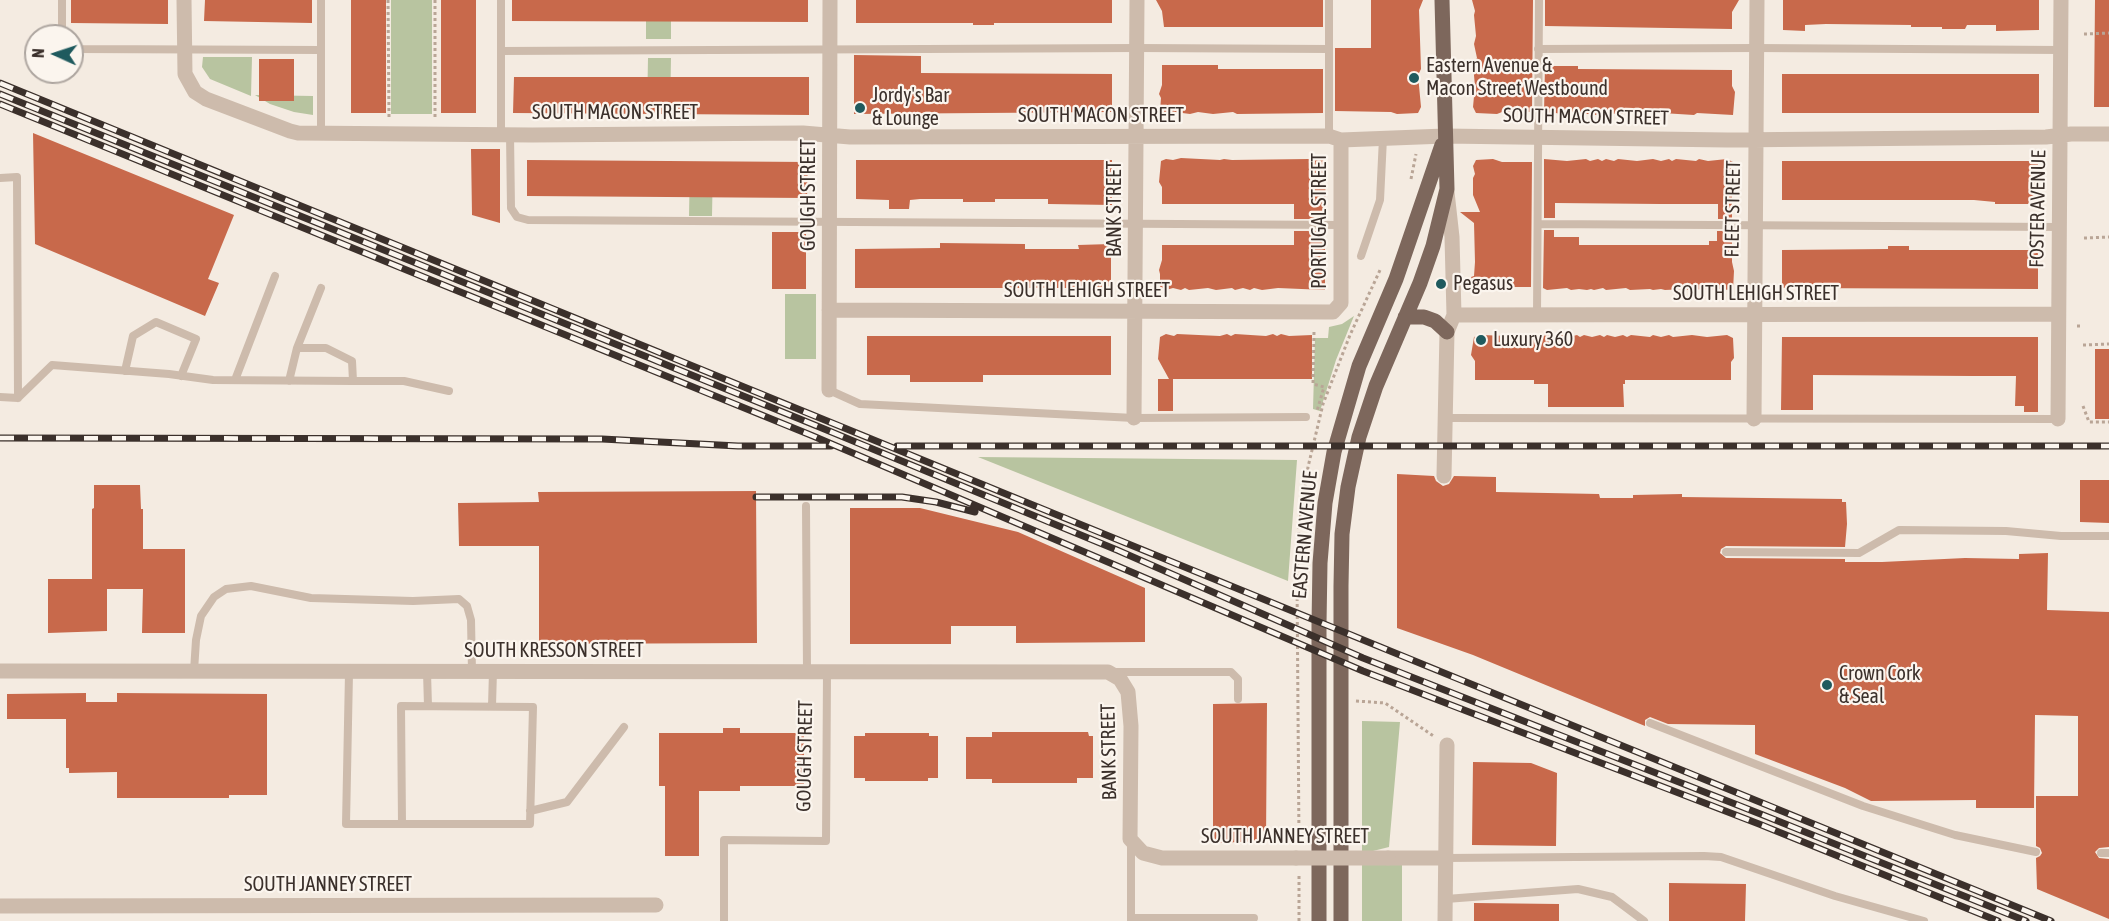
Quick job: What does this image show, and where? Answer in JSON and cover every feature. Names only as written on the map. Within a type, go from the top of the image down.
[{"type":"main road","name":"EASTERN AVENUE","points":[[1341,921],[1342,534],[1348,487],[1359,437],[1376,386],[1420,283],[1433,246],[1447,189],[1442,0]]},
{"type":"main road","name":"EASTERN AVENUE","points":[[1319,921],[1319,624],[1320,563],[1325,503],[1334,452],[1356,375],[1396,279],[1445,136]]},
{"type":"main road","points":[[1405,317],[1424,317],[1435,321],[1447,332]]},
{"type":"street","name":"SOUTH MACON STREET","points":[[184,0],[185,74],[195,92],[200,96],[290,131],[506,134],[803,133],[830,137],[1383,138],[1445,136],[1755,139],[2049,137],[2109,134]]},
{"type":"street","name":"GOUGH STREET","points":[[829,390],[830,0]]},
{"type":"street","name":"BANK STREET","points":[[1134,418],[1137,0]]},
{"type":"street","name":"FLEET STREET","points":[[1754,419],[1757,0]]},
{"type":"street","name":"FOSTER AVENUE","points":[[2058,419],[2061,0]]},
{"type":"street","name":"PORTUGAL STREET","points":[[1335,138],[1341,225],[1341,303]]},
{"type":"street","name":"EASTERN AVENUE","points":[[1444,476],[1447,332],[1454,315],[1452,237],[1447,189]]},
{"type":"street","name":"SOUTH LEHIGH STREET","points":[[829,310],[1333,312],[1341,303]]},
{"type":"street","name":"SOUTH LEHIGH STREET","points":[[1454,315],[2058,314]]},
{"type":"street","name":"SOUTH KRESSON STREET","points":[[0,671],[1108,672]]},
{"type":"street","name":"BANK STREET","points":[[1108,672],[1120,679],[1128,692],[1131,726],[1131,839]]},
{"type":"street","points":[[1446,921],[1447,745]]},
{"type":"street","name":"SOUTH JANNEY STREET","points":[[1131,839],[1143,853],[1162,858],[1446,858]]},
{"type":"street","name":"SOUTH JANNEY STREET","points":[[0,906],[328,913],[656,905]]},
{"type":"lane","points":[[62,0],[62,24]]},
{"type":"lane","points":[[321,0],[321,133]]},
{"type":"lane","points":[[501,0],[501,51],[511,208],[517,217],[528,220],[1341,225]]},
{"type":"lane","points":[[1329,0],[1329,49],[1335,138]]},
{"type":"lane","points":[[1537,315],[1539,0]]},
{"type":"lane","points":[[84,48],[321,50]]},
{"type":"lane","points":[[501,51],[1329,49]]},
{"type":"lane","points":[[1539,49],[2060,50]]},
{"type":"lane","points":[[1361,256],[1380,200],[1383,138]]},
{"type":"lane","points":[[0,178],[17,177],[18,398]]},
{"type":"lane","points":[[1538,224],[2059,227]]},
{"type":"lane","points":[[235,380],[275,276]]},
{"type":"lane","points":[[289,381],[297,348],[321,288]]},
{"type":"lane","points":[[125,371],[133,336],[156,322],[196,339],[181,376]]},
{"type":"lane","points":[[297,348],[326,348],[352,361],[352,381]]},
{"type":"lane","points":[[0,397],[18,398],[52,365],[213,380],[404,381],[449,391]]},
{"type":"lane","points":[[829,390],[860,404],[1134,418],[1306,417]]},
{"type":"lane","points":[[1445,418],[2058,419]]},
{"type":"lane","points":[[806,506],[807,672]]},
{"type":"lane","points":[[1726,552],[1859,552],[1899,530],[2006,531],[2061,536],[2109,536]]},
{"type":"lane","points":[[194,671],[196,640],[201,616],[214,597],[226,589],[251,586],[311,598],[413,601],[459,599],[467,606],[471,620],[472,672]]},
{"type":"lane","points":[[427,672],[428,706]]},
{"type":"lane","points":[[492,706],[493,672]]},
{"type":"lane","name":"GOUGH STREET","points":[[724,921],[724,840],[826,841],[827,672]]},
{"type":"lane","points":[[1108,672],[1231,672],[1238,679],[1238,699]]},
{"type":"lane","points":[[349,673],[346,824],[530,825],[533,707],[401,706],[402,824]]},
{"type":"lane","points":[[1650,723],[1863,806],[1955,835],[2036,852]]},
{"type":"lane","points":[[530,811],[567,802],[624,727]]},
{"type":"lane","points":[[1131,839],[1131,919],[1254,918]]},
{"type":"lane","points":[[1446,858],[1721,857],[1835,896],[1924,921]]},
{"type":"lane","points":[[1446,899],[1578,889],[1612,897],[1644,921]]},
{"type":"path","points":[[388,0],[389,117]]},
{"type":"path","points":[[435,0],[435,117]]},
{"type":"path","points":[[2084,34],[2109,33]]},
{"type":"path","points":[[2084,238],[2109,237]]},
{"type":"path","points":[[2077,326],[2083,326]]},
{"type":"path","points":[[1306,417],[1317,411],[1324,387],[1313,384],[1314,332]]},
{"type":"path","points":[[2083,345],[2109,344]]},
{"type":"path","points":[[2083,406],[2089,422],[2109,422]]},
{"type":"path","points":[[1363,702],[1385,703],[1447,745]]},
{"type":"green space","points":[[391,0],[432,0],[432,114],[391,114]]},
{"type":"green space","points":[[646,0],[671,0],[671,39],[646,39]]},
{"type":"green space","points":[[203,57],[252,57],[251,96],[210,79],[202,67]]},
{"type":"green space","points":[[648,58],[671,58],[670,114],[647,113]]},
{"type":"green space","points":[[255,95],[313,96],[313,115],[294,112],[270,104]]},
{"type":"green space","points":[[690,162],[713,162],[712,216],[689,216]]},
{"type":"green space","points":[[785,294],[816,294],[816,359],[785,359]]},
{"type":"green space","points":[[1354,316],[1336,360],[1320,411],[1313,409],[1315,338],[1328,338],[1329,327],[1342,324]]},
{"type":"green space","points":[[978,457],[1297,460],[1288,581]]},
{"type":"green space","points":[[1362,721],[1400,722],[1389,847],[1373,851],[1362,851]]},
{"type":"green space","points":[[1362,865],[1402,865],[1402,921],[1362,921]]},
{"type":"building","points":[[71,0],[168,0],[168,24],[71,23]]},
{"type":"building","points":[[205,0],[312,0],[312,23],[204,21]]},
{"type":"building","points":[[351,0],[386,0],[386,113],[351,113]]},
{"type":"building","points":[[441,0],[476,0],[476,113],[441,113]]},
{"type":"building","points":[[512,0],[808,0],[808,22],[512,21]]},
{"type":"building","points":[[856,0],[1112,0],[1112,23],[973,25],[973,23],[856,23]]},
{"type":"building","points":[[1156,0],[1323,0],[1323,27],[1164,27],[1162,11]]},
{"type":"building","points":[[1371,0],[1423,0],[1419,10],[1421,69],[1418,75],[1421,107],[1418,113],[1335,111],[1335,48],[1371,48]]},
{"type":"building","points":[[1472,0],[1533,0],[1532,112],[1476,113],[1473,107],[1475,86],[1473,65],[1477,58],[1474,44],[1475,11]]},
{"type":"building","points":[[1545,0],[1739,0],[1732,12],[1732,29],[1545,26]]},
{"type":"building","points":[[1783,0],[2039,0],[2039,30],[1996,31],[1996,25],[1967,25],[1965,29],[1942,29],[1942,27],[1911,27],[1911,25],[1826,24],[1805,25],[1805,31],[1783,30]]},
{"type":"building","points":[[2095,0],[2109,0],[2109,107],[2094,107]]},
{"type":"building","points":[[854,55],[921,56],[921,73],[1112,74],[1112,112],[854,114]]},
{"type":"building","points":[[259,59],[294,59],[294,101],[259,101]]},
{"type":"building","points":[[1162,65],[1218,65],[1218,69],[1323,69],[1323,113],[1237,114],[1233,112],[1213,114],[1198,112],[1190,114],[1175,112],[1166,114],[1160,111]]},
{"type":"building","points":[[1545,66],[1578,66],[1578,69],[1732,70],[1732,86],[1735,92],[1733,115],[1544,113]]},
{"type":"building","points":[[1782,74],[2039,74],[2039,113],[1782,113]]},
{"type":"building","points":[[514,77],[809,77],[809,115],[513,113]]},
{"type":"building","points":[[33,133],[234,215],[208,279],[219,283],[205,316],[35,244]]},
{"type":"building","points":[[471,149],[500,149],[500,223],[472,215]]},
{"type":"building","points":[[1181,158],[1326,159],[1325,219],[1294,219],[1294,204],[1162,204],[1162,187],[1159,182],[1161,161]]},
{"type":"building","points":[[1493,159],[1502,162],[1532,162],[1531,287],[1476,289],[1471,277],[1474,276],[1475,262],[1474,223],[1460,212],[1480,212],[1473,195],[1475,174],[1473,166],[1476,160]]},
{"type":"building","points":[[1544,159],[1696,161],[1699,159],[1708,161],[1727,159],[1733,162],[1732,219],[1718,219],[1718,204],[1555,203],[1555,218],[1544,218]]},
{"type":"building","points":[[527,160],[808,162],[807,198],[527,196]]},
{"type":"building","points":[[856,160],[1112,160],[1112,205],[1048,204],[1048,199],[995,199],[995,202],[963,202],[963,199],[920,199],[910,200],[909,209],[889,209],[889,200],[856,199]]},
{"type":"building","points":[[1782,161],[2038,161],[2038,204],[1995,204],[1995,202],[1974,200],[1782,200]]},
{"type":"building","points":[[1544,230],[1554,230],[1554,237],[1579,237],[1579,245],[1709,245],[1709,241],[1717,241],[1717,231],[1732,231],[1733,290],[1630,290],[1626,288],[1606,290],[1603,288],[1571,290],[1567,288],[1547,290],[1543,288]]},
{"type":"building","points":[[1294,231],[1325,231],[1325,290],[1254,288],[1250,290],[1243,288],[1235,290],[1232,288],[1216,290],[1208,288],[1189,290],[1185,288],[1181,290],[1173,288],[1166,290],[1160,287],[1159,270],[1162,245],[1294,245]]},
{"type":"building","points":[[772,232],[806,232],[806,289],[772,289]]},
{"type":"building","points":[[940,243],[1025,244],[1025,249],[1079,249],[1078,245],[1111,244],[1111,288],[855,288],[855,249],[940,248]]},
{"type":"building","points":[[1888,246],[1909,246],[1909,250],[2038,250],[2038,289],[1782,288],[1782,250],[1888,249]]},
{"type":"building","points":[[1166,334],[1174,336],[1177,334],[1312,335],[1312,379],[1173,379],[1173,411],[1158,411],[1158,379],[1169,379],[1158,359],[1160,337]]},
{"type":"building","points":[[1480,335],[1650,337],[1653,335],[1661,337],[1669,335],[1673,337],[1692,335],[1707,337],[1727,335],[1733,338],[1734,358],[1731,362],[1731,380],[1625,380],[1623,384],[1624,407],[1548,407],[1548,384],[1534,384],[1534,380],[1475,380],[1475,361],[1471,355],[1474,337]]},
{"type":"building","points":[[867,336],[1111,336],[1111,375],[983,375],[983,382],[910,382],[910,375],[867,375]]},
{"type":"building","points":[[1782,337],[2038,337],[2038,412],[2024,412],[2024,406],[2015,406],[2016,376],[1813,375],[1813,410],[1781,410]]},
{"type":"building","points":[[2095,349],[2109,349],[2109,419],[2095,419]]},
{"type":"building","name":"Crown Cork & Seal","points":[[1397,474],[1434,476],[1436,481],[1443,486],[1449,484],[1454,476],[1496,477],[1496,492],[1599,494],[1600,498],[1682,494],[1682,497],[1842,499],[1842,502],[1846,502],[1845,547],[1726,546],[1721,549],[1720,553],[1726,558],[1845,559],[1845,562],[1882,562],[1965,558],[2019,559],[2019,554],[2048,553],[2047,610],[2109,612],[2109,847],[2099,848],[2095,852],[2099,858],[2109,859],[2109,919],[2037,889],[2036,858],[2042,853],[2036,846],[2036,796],[2078,796],[2078,716],[2035,715],[2034,808],[1976,808],[1976,800],[1871,801],[1845,788],[1755,754],[1755,725],[1668,724],[1650,717],[1645,720],[1645,726],[1473,655],[1397,628]]},
{"type":"building","points":[[2080,480],[2109,480],[2109,523],[2080,522]]},
{"type":"building","points":[[94,485],[140,485],[141,509],[143,509],[143,549],[185,549],[185,633],[142,633],[143,589],[107,589],[107,631],[48,633],[48,579],[92,579]]},
{"type":"building","points":[[756,491],[757,643],[539,644],[539,546],[459,546],[458,503],[539,502],[538,492]]},
{"type":"building","points":[[850,508],[920,508],[1018,532],[1145,588],[1145,642],[1016,643],[1016,626],[951,626],[951,644],[850,644]]},
{"type":"building","points":[[86,693],[86,702],[117,702],[117,693],[267,694],[267,795],[229,795],[229,798],[117,798],[117,772],[69,773],[69,768],[66,768],[66,719],[7,719],[7,694]]},
{"type":"building","points":[[1267,703],[1266,841],[1213,843],[1213,704]]},
{"type":"building","points":[[723,728],[740,728],[740,733],[804,733],[804,786],[740,786],[740,791],[699,791],[699,856],[665,856],[665,786],[659,786],[659,733],[723,733]]},
{"type":"building","points":[[992,732],[1088,732],[1089,736],[1093,736],[1093,778],[1077,778],[1077,783],[992,783],[992,779],[966,779],[966,737],[992,737]]},
{"type":"building","points":[[865,733],[929,733],[929,736],[938,736],[938,778],[928,778],[928,781],[865,781],[865,778],[854,778],[854,736],[865,736]]},
{"type":"building","points":[[1473,762],[1531,763],[1557,773],[1556,846],[1472,845]]},
{"type":"building","points":[[1669,883],[1746,884],[1745,921],[1669,921]]},
{"type":"building","points":[[1474,903],[1559,904],[1559,921],[1474,921]]},
{"type":"railway","points":[[0,83],[2051,921]]},
{"type":"railway","points":[[0,94],[1117,550],[1363,658],[2026,921]]},
{"type":"railway","points":[[0,104],[813,436],[1363,671],[1759,824],[1998,921]]},
{"type":"railway","points":[[0,438],[602,439],[738,446],[831,446]]},
{"type":"railway","points":[[897,446],[2109,446]]},
{"type":"railway","points":[[756,497],[902,497],[936,502],[975,512]]},
{"type":"place","name":"Eastern Avenue & Macon Street Westbound","points":[[1414,78]]},
{"type":"place","name":"Jordy's Bar & Lounge","points":[[860,108]]},
{"type":"place","name":"Pegasus","points":[[1441,284]]},
{"type":"place","name":"Luxury 360","points":[[1481,340]]},
{"type":"place","name":"Crown Cork & Seal","points":[[1827,685]]}]
